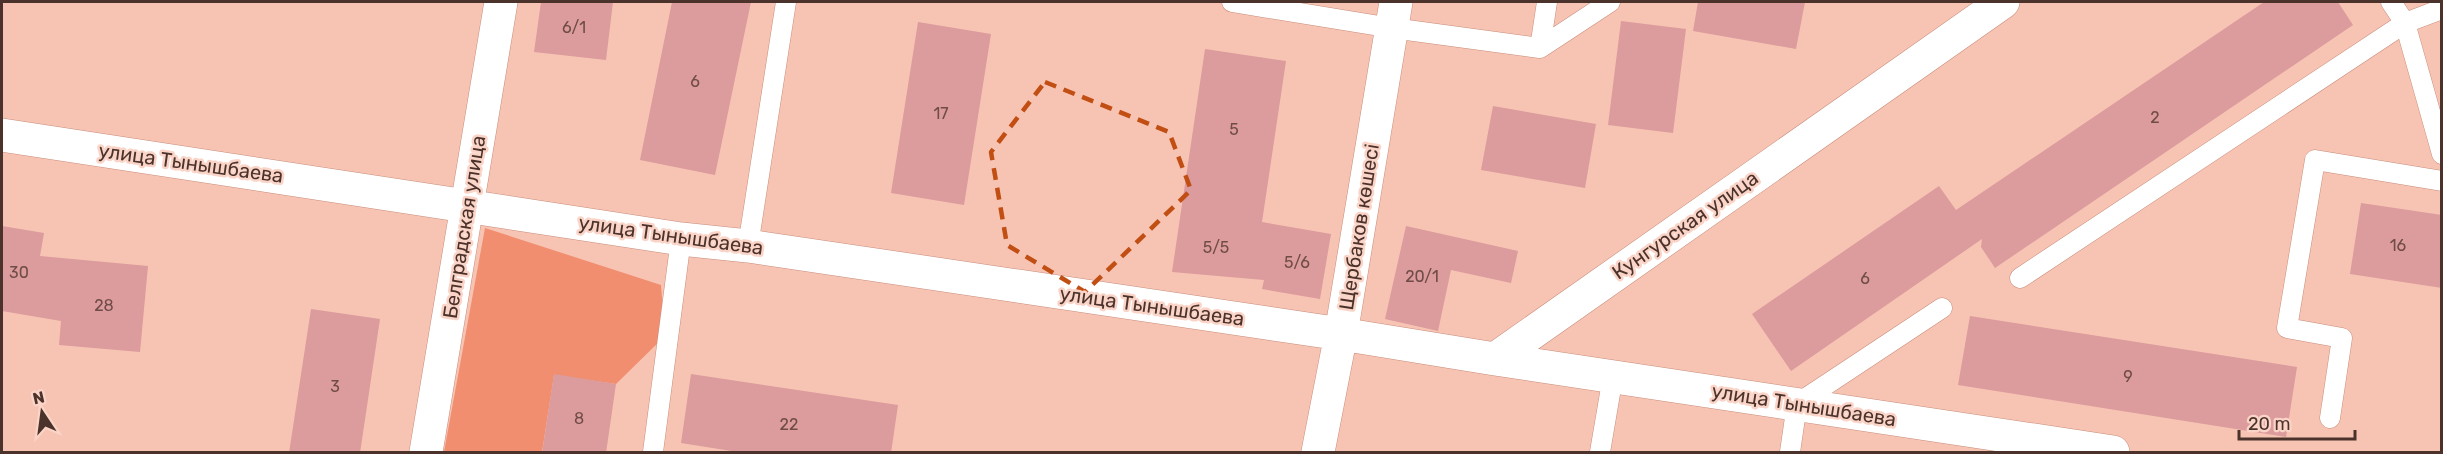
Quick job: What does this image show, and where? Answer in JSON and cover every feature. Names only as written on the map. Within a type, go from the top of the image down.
[{"type":"street","name":"Белградская улица","points":[[426,453],[501,2]]},
{"type":"street","name":"Кунгурская улица","points":[[1495,359],[2003,2]]},
{"type":"street","name":"Щербаков көшесі","points":[[1318,453],[1341,334],[1394,15]]},
{"type":"street","name":"улица Тынышбаева","points":[[2,135],[681,239],[748,246],[1341,334]]},
{"type":"street","points":[[1341,334],[1495,359]]},
{"type":"street","name":"улица Тынышбаева","points":[[1495,359],[2113,453]]},
{"type":"lane","points":[[748,246],[786,2]]},
{"type":"lane","points":[[1232,2],[1394,15],[1540,48],[1610,2]]},
{"type":"lane","points":[[1540,48],[1547,2]]},
{"type":"lane","points":[[2391,2],[2405,23],[2442,154]]},
{"type":"lane","points":[[2020,278],[2405,23],[2442,9]]},
{"type":"lane","points":[[2330,418],[2342,338],[2287,328],[2314,160],[2442,181]]},
{"type":"lane","points":[[652,453],[681,239]]},
{"type":"lane","points":[[1791,453],[1797,404],[1942,308]]},
{"type":"lane","points":[[1600,453],[1613,376]]},
{"type":"highlighted area","points":[[1045,82],[1169,132],[1191,190],[1085,292],[1007,245],[991,152]]},
{"type":"shaded area","points":[[485,228],[661,285],[665,336],[616,384],[554,375],[542,452],[444,452]]},
{"type":"building","points":[[541,2],[613,2],[606,60],[534,52]]},
{"type":"building","points":[[672,2],[751,2],[715,175],[640,160]]},
{"type":"building","points":[[1698,2],[1805,2],[1796,49],[1693,31]]},
{"type":"building","points":[[2264,2],[2338,2],[2353,25],[1995,268],[1981,247],[1982,239],[1791,371],[1752,314],[1939,186],[1956,210]]},
{"type":"building","points":[[1621,21],[1686,29],[1673,133],[1608,125]]},
{"type":"building","points":[[918,22],[991,34],[964,205],[891,193]]},
{"type":"building","points":[[1205,49],[1286,61],[1262,222],[1331,234],[1320,299],[1262,289],[1264,280],[1172,272]]},
{"type":"building","points":[[1493,106],[1596,124],[1585,188],[1481,170]]},
{"type":"building","points":[[2361,203],[2442,215],[2442,288],[2350,274]]},
{"type":"building","points":[[2,226],[44,233],[40,256],[148,266],[140,352],[59,345],[61,321],[2,311]]},
{"type":"building","points":[[1406,226],[1518,251],[1511,283],[1451,270],[1438,331],[1385,319]]},
{"type":"building","points":[[311,309],[380,319],[360,453],[289,453]]},
{"type":"building","points":[[1970,316],[2297,367],[2286,437],[1958,385]]},
{"type":"building","points":[[554,374],[616,384],[606,453],[542,453]]},
{"type":"building","points":[[691,374],[898,405],[891,453],[744,453],[681,443]]}]
